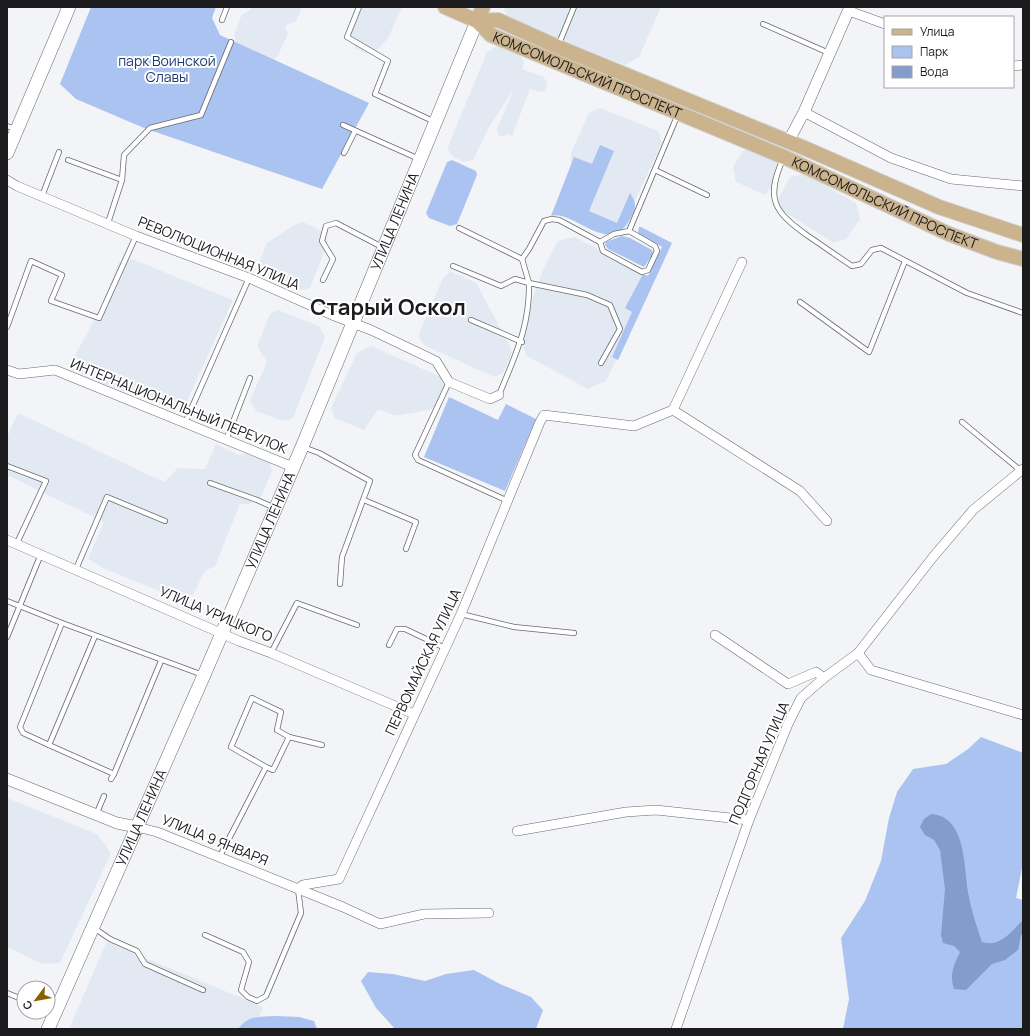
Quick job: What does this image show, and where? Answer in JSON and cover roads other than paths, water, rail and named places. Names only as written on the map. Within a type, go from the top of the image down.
[{"type":"main road","points":[[7,153],[12,128],[69,7]]},
{"type":"main road","points":[[445,7],[477,21]]},
{"type":"main road","name":"УЛИЦА ЛЕНИНА","points":[[56,1002],[92,927],[204,675],[302,446],[384,248],[434,122],[483,7]]},
{"type":"main road","name":"КОМСОМОЛЬСКИЙ ПРОСПЕКТ","points":[[477,21],[498,20],[558,47],[809,150],[939,207],[1023,235]]},
{"type":"main road","name":"КОМСОМОЛЬСКИЙ ПРОСПЕКТ","points":[[477,21],[491,35],[784,157],[949,234],[997,252],[1023,259]]},
{"type":"street","points":[[788,142],[804,112],[849,9],[884,24]]},
{"type":"street","points":[[804,112],[891,158],[950,179],[1023,186]]},
{"type":"street","name":"РЕВОЛЮЦИОННАЯ УЛИЦА","points":[[7,180],[136,236],[249,278],[436,360],[450,382]]},
{"type":"street","points":[[742,262],[673,410],[800,491],[827,521]]},
{"type":"street","name":"ИНТЕРНАЦИОНАЛЬНЫЙ ПЕРЕУЛОК","points":[[7,370],[19,374],[55,370],[184,424],[293,467]]},
{"type":"street","points":[[450,382],[490,399],[499,395]]},
{"type":"street","name":"ПЕРВОМАЙСКАЯ УЛИЦА","points":[[298,889],[303,885],[339,879],[461,614],[544,415],[634,426],[673,410]]},
{"type":"street","name":"ПОДГОРНАЯ УЛИЦА","points":[[676,1029],[749,820],[791,718],[801,698],[824,678],[858,653],[933,557],[973,510],[1022,469]]},
{"type":"street","name":"УЛИЦА УРИЦКОГО","points":[[7,540],[414,714]]},
{"type":"street","points":[[715,635],[788,684],[816,672],[824,678]]},
{"type":"street","points":[[858,653],[871,670],[1023,715]]},
{"type":"street","name":"УЛИЦА 9 ЯНВАРЯ","points":[[8,782],[116,823],[157,832],[380,924],[424,914],[489,913]]},
{"type":"street","points":[[517,831],[626,812],[656,810],[749,820]]},
{"type":"lane","points":[[222,20],[228,7]]},
{"type":"lane","points":[[358,7],[346,37],[388,61],[375,94],[434,122]]},
{"type":"lane","points":[[558,47],[574,7]]},
{"type":"lane","points":[[763,24],[829,53]]},
{"type":"lane","points":[[108,223],[122,180],[124,155],[150,128],[201,115],[231,42]]},
{"type":"lane","points":[[629,231],[679,112]]},
{"type":"lane","points":[[343,125],[419,159]]},
{"type":"lane","points":[[344,153],[355,131]]},
{"type":"lane","points":[[42,196],[59,152]]},
{"type":"lane","points":[[784,157],[775,178],[774,193],[777,209],[787,221],[852,266],[861,264],[872,250],[881,248],[967,293],[1023,313]]},
{"type":"lane","points":[[68,160],[122,180]]},
{"type":"lane","points":[[655,170],[707,195]]},
{"type":"lane","points":[[522,259],[544,221],[552,219],[559,220],[600,242],[603,251],[642,272],[648,270],[657,251],[655,246],[629,231],[614,234],[600,242]]},
{"type":"lane","points":[[322,280],[333,259],[322,241],[326,226],[336,223],[384,248]]},
{"type":"lane","points":[[459,228],[522,259],[530,283],[530,303],[522,342],[499,395]]},
{"type":"lane","points":[[7,327],[31,261],[62,274],[51,301],[99,318],[136,236]]},
{"type":"lane","points":[[800,302],[869,352],[905,261]]},
{"type":"lane","points":[[453,266],[501,286],[515,279],[587,295],[610,305],[620,330],[601,363]]},
{"type":"lane","points":[[184,424],[249,278]]},
{"type":"lane","points":[[471,320],[522,342]]},
{"type":"lane","points":[[226,440],[250,378]]},
{"type":"lane","points":[[450,382],[415,455],[418,460],[508,501]]},
{"type":"lane","points":[[962,422],[1022,469]]},
{"type":"lane","points":[[302,446],[319,453],[370,481],[342,557],[340,584]]},
{"type":"lane","points":[[7,466],[46,480],[16,543]]},
{"type":"lane","points":[[210,483],[275,508]]},
{"type":"lane","points":[[76,569],[107,496],[165,521]]},
{"type":"lane","points":[[364,500],[416,522],[406,550]]},
{"type":"lane","points":[[7,637],[40,554]]},
{"type":"lane","points":[[7,601],[161,661],[204,675]]},
{"type":"lane","points":[[271,653],[297,604],[357,625]]},
{"type":"lane","points":[[461,614],[514,627],[574,633]]},
{"type":"lane","points":[[62,623],[20,727],[23,734],[114,774]]},
{"type":"lane","points":[[389,645],[397,629],[405,629],[445,648]]},
{"type":"lane","points":[[49,745],[95,636]]},
{"type":"lane","points":[[111,779],[161,661]]},
{"type":"lane","points":[[289,737],[273,770],[231,747],[252,698],[281,712],[277,730],[289,737],[322,746]]},
{"type":"lane","points":[[219,858],[266,766]]},
{"type":"lane","points":[[96,815],[104,796]]},
{"type":"lane","points":[[205,935],[243,952],[249,962],[241,990],[248,997],[257,1001],[266,996],[301,913],[298,889]]},
{"type":"lane","points":[[92,927],[110,939],[137,951],[145,964],[203,990]]},
{"type":"water","points":[[931,814],[942,817],[951,823],[957,833],[964,856],[968,892],[982,942],[994,943],[999,941],[1009,934],[1023,920],[1023,934],[1021,935],[1018,950],[1005,960],[992,964],[966,990],[954,989],[952,974],[960,952],[954,946],[943,943],[941,935],[945,889],[940,850],[934,840],[925,835],[920,827],[924,819]]},
{"type":"district","name":"Старый Оскол","points":[[388,307]]},
{"type":"park label","name":"парк Воинской Славы","points":[[167,70]]}]
